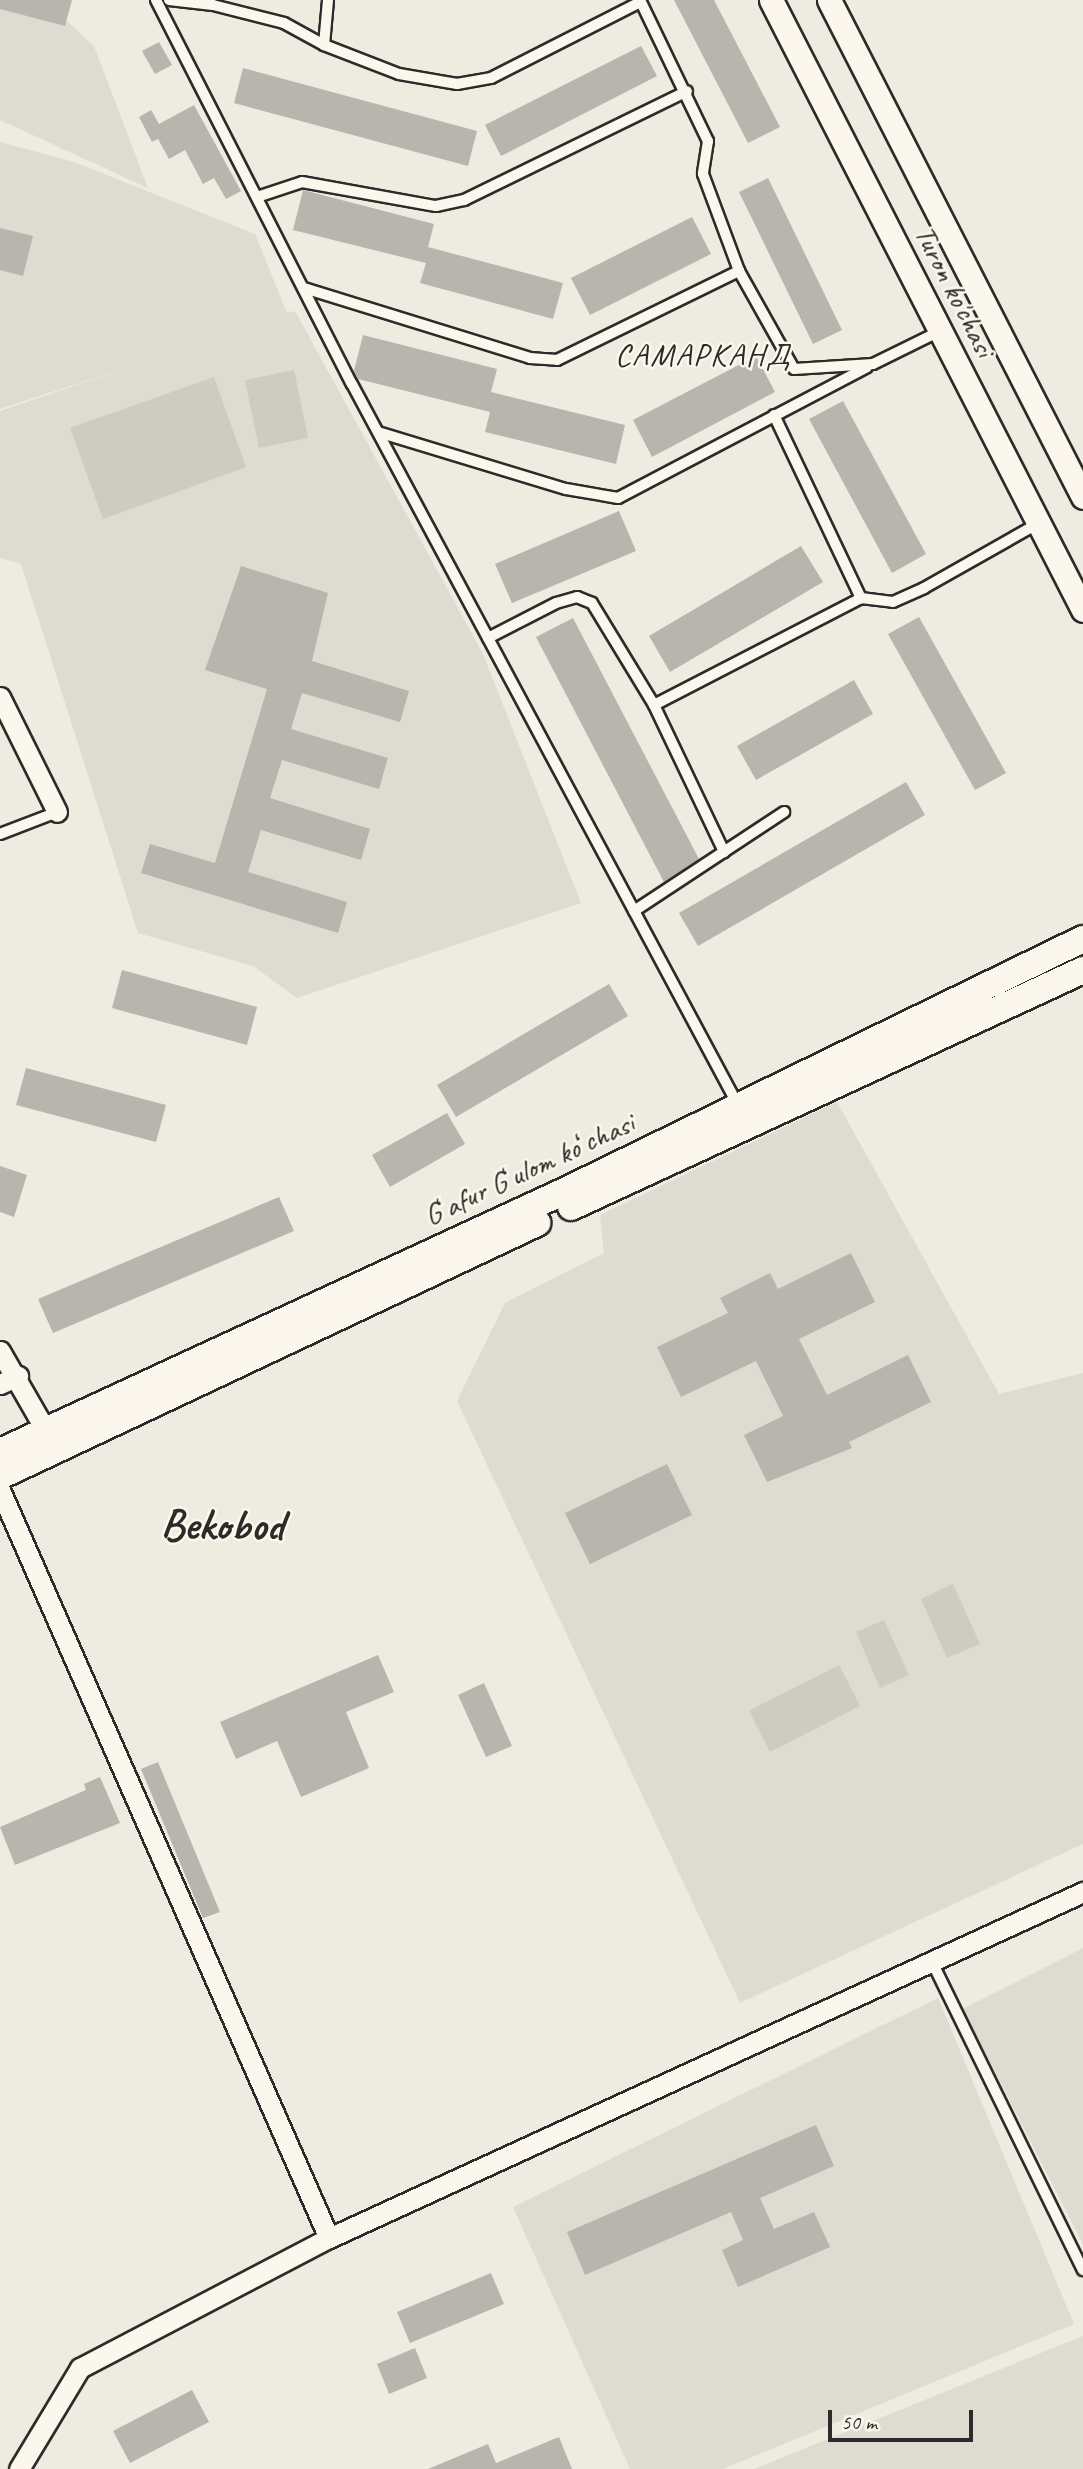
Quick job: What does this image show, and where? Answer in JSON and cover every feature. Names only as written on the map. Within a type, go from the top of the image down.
[{"type":"main road","name":"Gʻafur Gʻulom koʻchasi","points":[[0,1476],[570,1198],[738,1105],[1083,939]]},
{"type":"main road","name":"Gʻafur Gʻulom koʻchasi","points":[[0,1452],[1083,970]]},
{"type":"street","name":"Turon ko'chasi","points":[[771,0],[1083,610]]},
{"type":"street","name":"Turon ko'chasi","points":[[829,0],[1083,497]]},
{"type":"street","points":[[0,697],[57,812]]},
{"type":"street","points":[[0,1351],[9,1380],[46,1431]]},
{"type":"street","points":[[0,1490],[329,2238]]},
{"type":"street","points":[[19,2469],[80,2368],[329,2238],[933,1964],[1083,1892]]},
{"type":"lane","points":[[156,0],[378,432],[738,1105]]},
{"type":"lane","points":[[169,0],[213,5],[284,23],[324,45],[399,74],[457,84],[491,78],[640,1],[687,92],[708,141],[703,174],[739,271],[794,369],[873,364]]},
{"type":"lane","points":[[324,45],[328,0]]},
{"type":"lane","points":[[257,197],[302,182],[436,205],[464,200],[687,92]]},
{"type":"lane","points":[[304,288],[530,358],[556,360],[739,271]]},
{"type":"lane","points":[[378,432],[566,489],[618,498],[940,330]]},
{"type":"lane","points":[[774,415],[861,598]]},
{"type":"lane","points":[[654,705],[861,598],[893,601],[1039,523]]},
{"type":"lane","points":[[488,638],[556,603],[577,597],[592,603],[654,705],[724,852]]},
{"type":"lane","points":[[0,834],[57,812]]},
{"type":"lane","points":[[634,911],[784,812]]},
{"type":"lane","points":[[933,1964],[1083,2270]]},
{"type":"shaded area","points":[[0,0],[44,0],[94,46],[148,188],[0,120]]},
{"type":"shaded area","points":[[0,142],[74,162],[255,234],[287,313],[295,311],[483,654],[581,903],[297,998],[253,966],[138,933],[21,564],[0,558],[0,411],[138,364],[0,409]]},
{"type":"shaded area","points":[[294,370],[308,438],[259,448],[245,380]]},
{"type":"shaded area","points":[[214,377],[246,467],[103,519],[70,428]]},
{"type":"shaded area","points":[[837,1102],[999,1394],[1083,1373],[1083,1844],[740,2003],[457,1401],[505,1303],[604,1253],[600,1215]]},
{"type":"shaded area","points":[[953,1584],[980,1644],[947,1658],[921,1599]]},
{"type":"shaded area","points":[[884,1620],[909,1675],[880,1688],[856,1632]]},
{"type":"shaded area","points":[[839,1665],[860,1706],[770,1752],[749,1711]]},
{"type":"shaded area","points":[[1083,1948],[1083,2244],[963,2009]]},
{"type":"shaded area","points":[[938,1998],[1074,2324],[723,2469],[630,2469],[513,2207]]},
{"type":"shaded area","points":[[1083,2336],[1083,2469],[754,2469]]},
{"type":"building","points":[[0,0],[72,0],[65,26],[0,9]]},
{"type":"building","points":[[674,0],[714,0],[780,127],[748,143]]},
{"type":"building","points":[[159,42],[172,65],[155,74],[142,51]]},
{"type":"building","points":[[641,46],[657,76],[501,156],[485,125]]},
{"type":"building","points":[[243,68],[477,131],[468,166],[234,103]]},
{"type":"building","points":[[194,105],[241,191],[226,199],[214,178],[203,184],[185,150],[169,159],[158,139],[152,142],[139,117],[151,110],[159,124]]},
{"type":"building","points":[[768,178],[842,330],[813,344],[739,192]]},
{"type":"building","points":[[303,190],[434,224],[428,247],[563,283],[553,319],[420,283],[426,263],[293,230]]},
{"type":"building","points":[[692,217],[711,254],[590,315],[571,278]]},
{"type":"building","points":[[0,228],[33,236],[23,276],[0,270]]},
{"type":"building","points":[[363,335],[497,369],[491,392],[625,425],[616,464],[485,432],[490,412],[358,379],[354,371]]},
{"type":"building","points":[[756,356],[775,392],[652,457],[633,420]]},
{"type":"building","points":[[843,401],[926,554],[892,573],[809,419]]},
{"type":"building","points":[[619,511],[636,551],[512,603],[495,564]]},
{"type":"building","points":[[801,546],[823,582],[670,672],[649,636]]},
{"type":"building","points":[[241,566],[328,593],[312,661],[409,691],[400,722],[302,693],[291,729],[388,758],[379,789],[282,760],[270,798],[370,829],[361,860],[261,830],[248,872],[347,902],[338,933],[141,873],[150,844],[215,863],[267,689],[205,670]]},
{"type":"building","points":[[919,617],[1006,773],[975,790],[888,634]]},
{"type":"building","points":[[573,618],[699,859],[664,882],[536,637]]},
{"type":"building","points":[[854,680],[873,714],[756,780],[737,746]]},
{"type":"building","points":[[906,782],[925,815],[698,946],[679,913]]},
{"type":"building","points":[[122,970],[257,1007],[247,1045],[112,1008]]},
{"type":"building","points":[[609,984],[628,1016],[456,1117],[437,1085]]},
{"type":"building","points":[[26,1068],[166,1105],[156,1142],[16,1105]]},
{"type":"building","points":[[447,1113],[465,1144],[390,1187],[372,1155]]},
{"type":"building","points":[[0,1166],[27,1175],[14,1217],[0,1212]]},
{"type":"building","points":[[279,1197],[294,1231],[53,1333],[38,1299]]},
{"type":"building","points":[[851,1253],[875,1302],[799,1339],[827,1395],[908,1355],[931,1402],[849,1442],[852,1448],[767,1482],[744,1435],[783,1416],[756,1361],[681,1397],[657,1347],[728,1313],[720,1298],[770,1273],[778,1289]]},
{"type":"building","points":[[667,1464],[692,1515],[590,1564],[565,1513]]},
{"type":"building","points":[[378,1655],[394,1692],[346,1712],[369,1768],[301,1797],[277,1741],[236,1759],[220,1722]]},
{"type":"building","points":[[484,1683],[512,1746],[486,1757],[458,1695]]},
{"type":"building","points":[[158,1762],[220,1912],[203,1918],[141,1769]]},
{"type":"building","points":[[100,1777],[120,1823],[15,1865],[0,1827],[86,1790],[84,1784]]},
{"type":"building","points":[[816,2125],[834,2166],[760,2198],[774,2229],[814,2212],[830,2247],[738,2287],[722,2250],[743,2240],[731,2212],[585,2275],[567,2232]]},
{"type":"building","points":[[491,2273],[504,2304],[410,2343],[397,2312]]},
{"type":"building","points":[[415,2348],[427,2378],[389,2394],[377,2364]]},
{"type":"building","points":[[192,2390],[209,2422],[130,2463],[113,2431]]},
{"type":"building","points":[[559,2437],[572,2469],[428,2469],[488,2444],[496,2463]]},
{"type":"district","name":"САМАРКАНД","points":[[703,355]]},
{"type":"district","name":"Bekobod","points":[[222,1525]]}]
